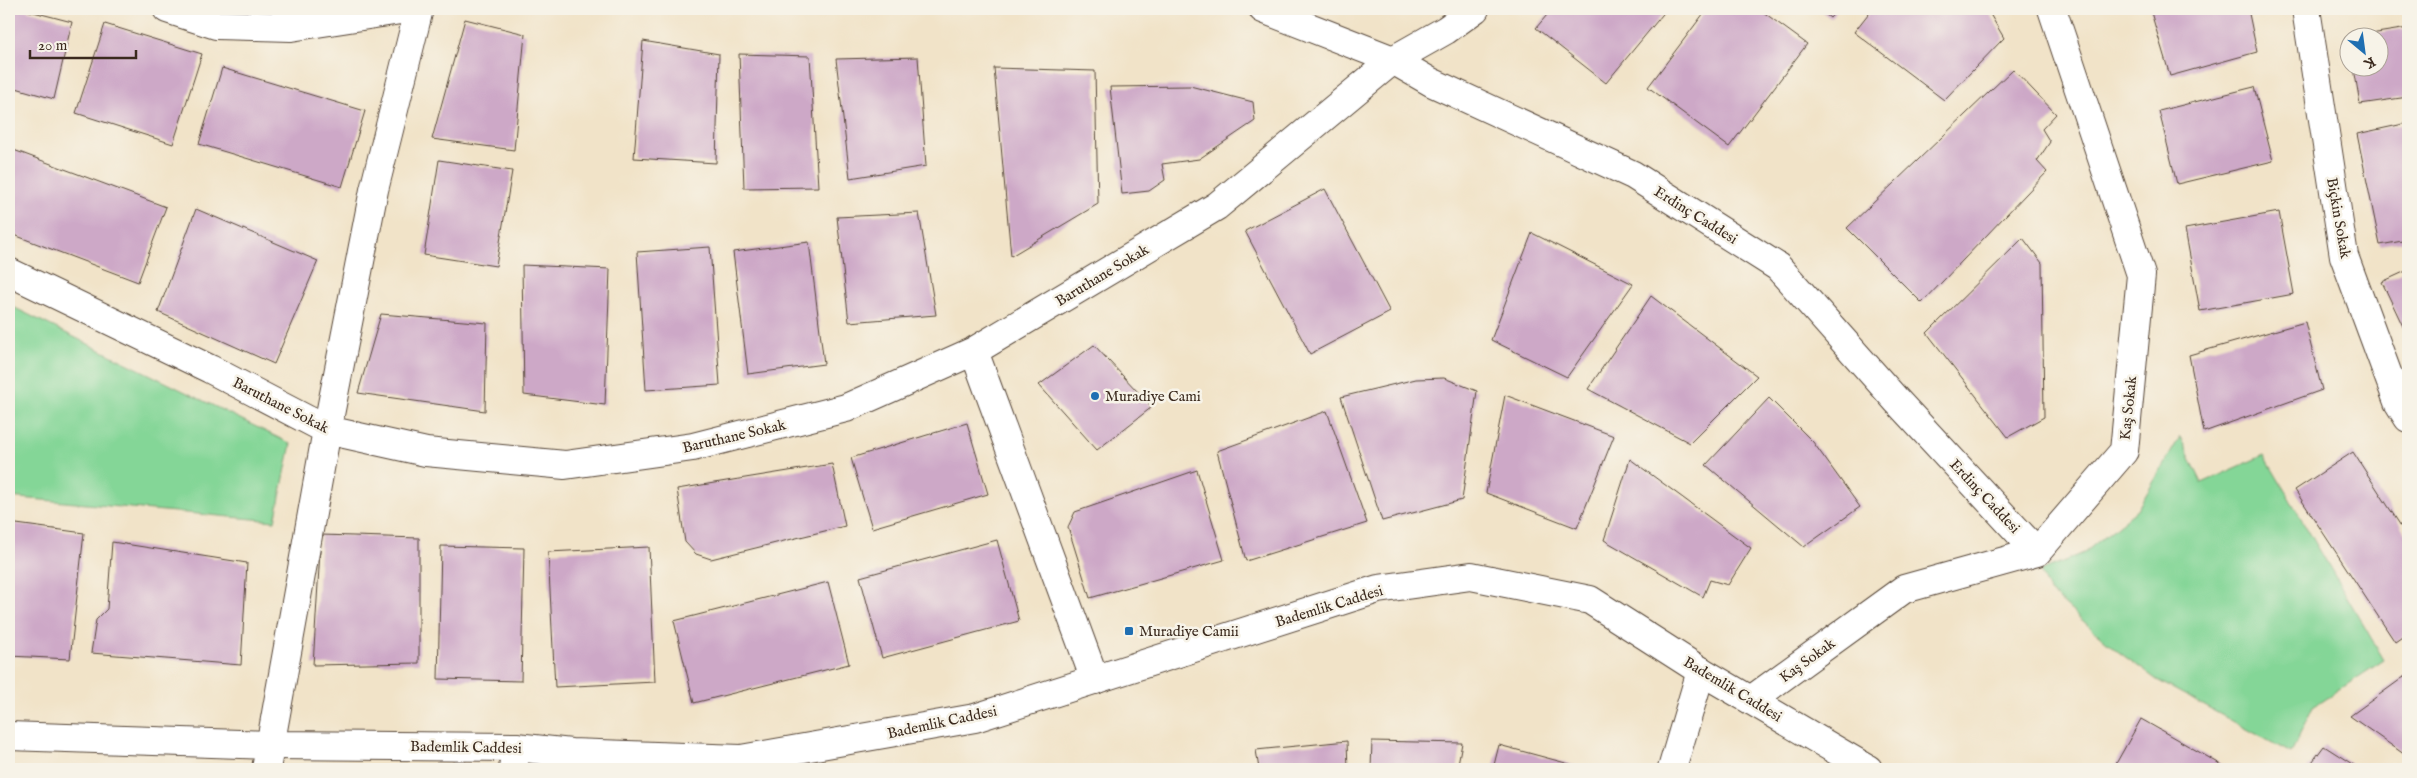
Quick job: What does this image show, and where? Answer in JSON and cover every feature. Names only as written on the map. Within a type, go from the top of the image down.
[{"type":"street","points":[[167,9],[216,25],[291,27],[407,9]]},
{"type":"street","points":[[269,757],[327,430],[374,190],[419,9]]},
{"type":"street","name":"Erdinç Caddesi","points":[[1263,9],[1394,60],[1431,82],[1633,176],[1778,267],[2037,552]]},
{"type":"street","name":"Baruthane Sokak","points":[[9,272],[210,369],[327,430],[426,452],[565,466],[693,447],[846,408],[974,351],[1217,206],[1394,60],[1446,30],[1475,9]]},
{"type":"street","name":"Kaş Sokak","points":[[1751,700],[1904,589],[2037,552],[2124,451],[2141,275],[2052,9]]},
{"type":"street","name":"Biçkin Sokak","points":[[2306,9],[2344,256],[2405,406]]},
{"type":"street","points":[[974,351],[1096,680]]},
{"type":"street","name":"Bademlik Caddesi","points":[[9,736],[269,757],[514,758],[571,761],[741,759],[975,718],[1378,589],[1471,576],[1590,600],[1701,671],[1868,769]]},
{"type":"street","points":[[1672,769],[1701,671]]},
{"type":"green space","points":[[9,305],[291,444],[275,521],[9,497]]},
{"type":"green space","points":[[2180,437],[2202,483],[2264,455],[2384,660],[2313,707],[2291,753],[2157,680],[2116,650],[2049,591],[2040,571],[2084,553],[2137,510]]},
{"type":"building","points":[[9,9],[22,9],[72,22],[54,99],[9,86]]},
{"type":"building","points":[[1552,9],[1667,9],[1606,83],[1536,28]]},
{"type":"building","points":[[1707,9],[1759,9],[1807,44],[1729,147],[1648,87]]},
{"type":"building","points":[[1819,9],[1838,9],[1830,18]]},
{"type":"building","points":[[1872,9],[1987,9],[2004,38],[1944,100],[1854,32]]},
{"type":"building","points":[[2150,9],[2248,9],[2257,52],[2170,76]]},
{"type":"building","points":[[465,19],[525,34],[514,150],[432,139]]},
{"type":"building","points":[[105,24],[202,54],[173,144],[76,113]]},
{"type":"building","points":[[2408,28],[2408,97],[2360,104],[2356,78],[2390,78],[2390,31]]},
{"type":"building","points":[[643,41],[719,54],[716,163],[634,158]]},
{"type":"building","points":[[739,54],[810,56],[818,187],[744,188]]},
{"type":"building","points":[[918,57],[926,166],[850,178],[836,59]]},
{"type":"building","points":[[222,68],[365,111],[342,187],[199,144]]},
{"type":"building","points":[[994,68],[1095,71],[1098,204],[1011,256]]},
{"type":"building","points":[[2013,69],[2056,114],[2042,129],[2050,142],[2037,161],[2047,172],[1922,303],[1847,228]]},
{"type":"building","points":[[1190,86],[1253,102],[1255,121],[1199,159],[1162,164],[1165,180],[1149,191],[1122,194],[1110,87]]},
{"type":"building","points":[[2254,87],[2273,161],[2177,184],[2159,111]]},
{"type":"building","points":[[2408,123],[2408,240],[2380,245],[2357,134]]},
{"type":"building","points":[[11,149],[166,207],[138,282],[9,233],[9,154]]},
{"type":"building","points":[[439,160],[512,171],[496,266],[424,255]]},
{"type":"building","points":[[1325,189],[1390,312],[1310,354],[1245,231]]},
{"type":"building","points":[[196,209],[318,261],[274,364],[158,312]]},
{"type":"building","points":[[2279,212],[2294,294],[2200,311],[2185,229]]},
{"type":"building","points":[[919,213],[936,315],[849,322],[837,217]]},
{"type":"building","points":[[1532,233],[1633,284],[1567,377],[1491,340]]},
{"type":"building","points":[[2023,238],[2042,263],[2044,417],[2008,437],[1927,333]]},
{"type":"building","points":[[809,242],[824,364],[748,374],[733,252]]},
{"type":"building","points":[[710,247],[720,385],[646,390],[637,252]]},
{"type":"building","points":[[522,265],[610,269],[605,405],[524,395]]},
{"type":"building","points":[[2408,270],[2408,337],[2382,282]]},
{"type":"building","points":[[1651,296],[1757,376],[1690,443],[1588,389]]},
{"type":"building","points":[[381,314],[487,323],[485,411],[358,393]]},
{"type":"building","points":[[2305,322],[2322,390],[2204,432],[2189,355]]},
{"type":"building","name":"Muradiye Cami","points":[[1094,345],[1152,407],[1097,450],[1039,385]]},
{"type":"building","points":[[1444,378],[1477,391],[1462,500],[1382,521],[1341,397],[1416,379]]},
{"type":"building","points":[[1505,395],[1614,436],[1577,528],[1486,493]]},
{"type":"building","points":[[1769,398],[1813,442],[1860,507],[1804,547],[1706,465]]},
{"type":"building","points":[[1327,411],[1367,523],[1246,561],[1217,451]]},
{"type":"building","points":[[967,423],[988,494],[872,528],[851,458]]},
{"type":"building","points":[[2353,452],[2408,537],[2408,633],[2395,642],[2295,490]]},
{"type":"building","points":[[1630,459],[1751,548],[1728,585],[1710,580],[1703,597],[1604,540]]},
{"type":"building","points":[[832,464],[845,526],[711,559],[696,554],[685,542],[677,489]]},
{"type":"building","points":[[1197,470],[1224,560],[1090,598],[1068,527],[1075,512]]},
{"type":"building","points":[[9,523],[84,533],[70,659],[9,656]]},
{"type":"building","points":[[321,535],[419,538],[419,663],[313,665]]},
{"type":"building","points":[[997,540],[1019,621],[882,658],[860,577]]},
{"type":"building","points":[[112,542],[247,563],[241,665],[91,653],[96,620],[107,609]]},
{"type":"building","points":[[441,546],[524,548],[521,681],[438,679]]},
{"type":"building","points":[[649,547],[655,682],[555,687],[548,552]]},
{"type":"building","points":[[828,582],[849,664],[694,703],[674,621]]},
{"type":"building","points":[[2408,674],[2408,757],[2350,716]]},
{"type":"building","points":[[2141,719],[2229,769],[2113,769]]},
{"type":"building","points":[[1347,741],[1348,769],[1259,769],[1256,750]]},
{"type":"building","points":[[1372,741],[1462,743],[1457,769],[1371,769]]},
{"type":"building","points":[[1499,745],[1588,769],[1493,769]]},
{"type":"building","points":[[2324,746],[2360,769],[2307,769]]},
{"type":"place","name":"Muradiye Cami","points":[[1095,396]]},
{"type":"place","name":"Muradiye Camii","points":[[1129,631]]}]
